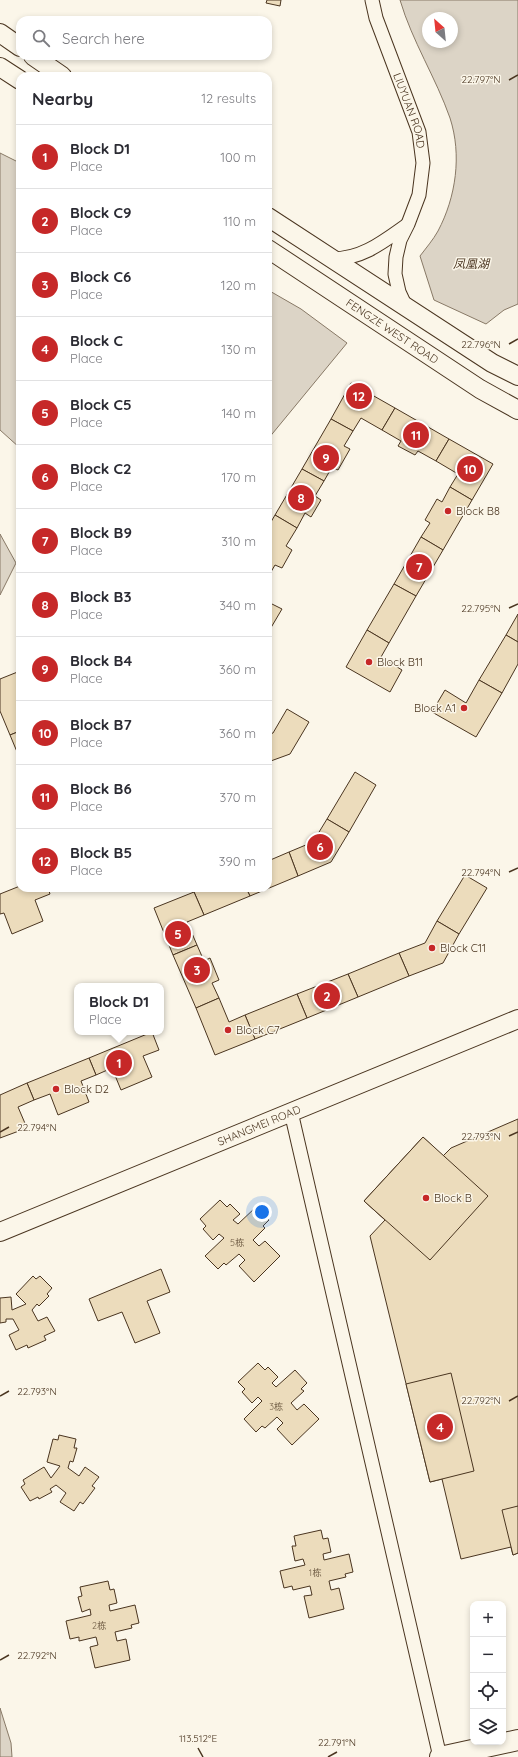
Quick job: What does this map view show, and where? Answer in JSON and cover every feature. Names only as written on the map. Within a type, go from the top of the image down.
[{"type":"main road","points":[[0,33],[16,44]]},
{"type":"main road","points":[[39,60],[56,72]]},
{"type":"main road","points":[[0,67],[16,77]]},
{"type":"main road","points":[[272,220],[492,363],[518,376]]},
{"type":"main road","name":"FENGZE WEST ROAD","points":[[272,252],[480,389],[518,410]]},
{"type":"main road","name":"SHANGMEI ROAD","points":[[0,1232],[518,1019]]},
{"type":"main road","points":[[440,1757],[515,1740]]},
{"type":"main road","points":[[488,1757],[515,1740]]},
{"type":"street","name":"LIUYUAN ROAD","points":[[372,0],[376,18],[419,132],[423,163],[419,195],[400,240],[396,257],[395,274],[406,308]]},
{"type":"street","points":[[332,259],[343,259],[364,254],[408,224]]},
{"type":"street","points":[[292,1112],[440,1757]]},
{"type":"water","name":"凤凰湖","points":[[400,0],[518,0],[518,304],[504,310],[486,324],[434,300],[420,256],[438,231],[449,204],[455,176],[456,146],[450,118],[411,30]]},
{"type":"water","points":[[0,153],[16,161],[16,444],[0,430]]},
{"type":"water","points":[[272,292],[301,309],[347,343],[272,434]]},
{"type":"water","points":[[0,534],[16,563],[0,595]]},
{"type":"water","points":[[0,1708],[11,1743],[12,1757],[0,1757]]},
{"type":"building","points":[[267,0],[281,0],[280,6],[266,3]]},
{"type":"building","points":[[351,383],[395,408],[382,430],[361,418],[353,431],[331,419]]},
{"type":"building","points":[[395,408],[449,439],[436,461],[418,451],[415,455],[398,446],[401,441],[382,430]]},
{"type":"building","points":[[331,419],[353,431],[344,446],[350,449],[338,470],[332,467],[324,481],[302,469]]},
{"type":"building","points":[[449,439],[493,464],[472,500],[450,487],[458,474],[436,461]]},
{"type":"building","points":[[302,469],[324,481],[315,496],[321,500],[311,517],[305,513],[297,528],[275,515]]},
{"type":"building","name":"Block B8","points":[[450,487],[472,500],[443,550],[421,537],[430,523],[425,520],[437,499],[442,502]]},
{"type":"building","points":[[275,515],[297,528],[286,546],[292,550],[282,568],[275,565],[272,570],[272,520]]},
{"type":"building","points":[[421,537],[443,550],[416,596],[394,584]]},
{"type":"building","points":[[394,584],[416,596],[389,643],[367,630]]},
{"type":"building","points":[[272,604],[282,609],[272,626]]},
{"type":"building","points":[[518,614],[518,642],[506,635]]},
{"type":"building","name":"Block B11","points":[[367,630],[389,643],[381,657],[402,670],[390,692],[346,667]]},
{"type":"building","points":[[506,635],[518,642],[518,664],[502,693],[479,680]]},
{"type":"building","points":[[16,673],[16,733],[10,735],[0,711],[0,679]]},
{"type":"building","name":"Block A1","points":[[479,680],[502,693],[476,737],[432,712],[445,690],[466,703]]},
{"type":"building","points":[[287,709],[309,722],[290,754],[272,761],[273,733]]},
{"type":"building","points":[[16,733],[16,749],[10,735]]},
{"type":"building","points":[[355,772],[376,785],[349,832],[327,819]]},
{"type":"building","points":[[327,819],[349,832],[331,862],[298,876],[289,852],[313,842]]},
{"type":"building","points":[[289,852],[298,876],[272,887],[272,859]]},
{"type":"building","points":[[465,875],[487,888],[459,934],[437,921]]},
{"type":"building","points":[[16,888],[16,892],[49,892],[50,894],[35,900],[43,921],[12,934],[4,913],[0,914],[0,894]]},
{"type":"building","points":[[194,892],[248,892],[250,896],[204,915]]},
{"type":"building","points":[[194,892],[204,915],[187,922],[197,945],[173,955],[154,908]]},
{"type":"building","points":[[248,892],[260,892],[250,896]]},
{"type":"building","name":"Block C11","points":[[437,921],[459,934],[443,963],[409,976],[399,953],[425,943]]},
{"type":"building","points":[[197,945],[204,961],[210,958],[219,980],[212,983],[219,998],[196,1008],[173,955]]},
{"type":"building","points":[[399,953],[409,976],[358,997],[348,974]]},
{"type":"building","points":[[348,974],[358,997],[307,1018],[297,994]]},
{"type":"building","points":[[297,994],[307,1018],[255,1039],[245,1015]]},
{"type":"building","name":"Block C7","points":[[219,998],[229,1022],[245,1015],[255,1039],[215,1055],[196,1008]]},
{"type":"building","points":[[145,1035],[153,1035],[159,1050],[143,1056],[152,1077],[121,1090],[112,1068],[96,1075],[89,1058]]},
{"type":"building","name":"Block D2","points":[[89,1058],[96,1075],[81,1081],[89,1102],[58,1115],[50,1094],[34,1100],[27,1083]]},
{"type":"building","points":[[27,1083],[34,1100],[18,1107],[27,1128],[0,1138],[0,1095]]},
{"type":"building","points":[[518,1119],[518,1553],[513,1555],[511,1547],[461,1559],[442,1479],[430,1482],[370,1236],[385,1220],[364,1201],[423,1137],[443,1156],[451,1148]]},
{"type":"building","name":"Block B","points":[[423,1137],[488,1196],[430,1260],[364,1201]]},
{"type":"building","points":[[220,1200],[227,1207],[230,1204],[240,1214],[233,1220],[238,1224],[256,1207],[269,1220],[263,1226],[265,1228],[253,1240],[259,1246],[265,1241],[280,1256],[254,1282],[239,1266],[245,1260],[239,1254],[226,1265],[224,1263],[218,1269],[205,1256],[224,1238],[219,1234],[213,1240],[203,1229],[206,1226],[200,1219]]},
{"type":"building","points":[[161,1269],[170,1292],[147,1301],[160,1333],[135,1343],[122,1312],[98,1321],[89,1299]]},
{"type":"building","points":[[33,1276],[36,1279],[40,1276],[52,1288],[47,1294],[49,1296],[39,1306],[37,1304],[32,1310],[38,1321],[47,1317],[55,1331],[44,1336],[46,1340],[28,1348],[27,1345],[16,1350],[9,1335],[19,1330],[13,1319],[6,1319],[6,1322],[0,1323],[0,1298],[11,1297],[12,1310],[26,1304],[16,1294]]},
{"type":"building","points":[[258,1363],[265,1370],[268,1367],[278,1377],[272,1383],[276,1387],[295,1370],[307,1383],[301,1389],[304,1391],[291,1403],[297,1410],[304,1404],[319,1419],[292,1445],[277,1429],[283,1423],[277,1417],[265,1428],[262,1426],[256,1432],[244,1419],[262,1401],[258,1397],[252,1403],[242,1392],[245,1389],[238,1382]]},
{"type":"building","points":[[451,1373],[474,1471],[430,1482],[406,1384]]},
{"type":"building","points":[[59,1435],[76,1439],[74,1448],[77,1448],[73,1462],[70,1461],[68,1468],[79,1476],[85,1467],[99,1477],[92,1486],[95,1488],[83,1504],[80,1502],[74,1511],[60,1502],[66,1493],[56,1485],[50,1489],[52,1492],[39,1499],[38,1497],[30,1501],[21,1487],[25,1484],[23,1480],[44,1467],[51,1478],[60,1466],[47,1462],[53,1439],[58,1440]]},
{"type":"building","points":[[518,1506],[518,1553],[513,1555],[502,1510]]},
{"type":"building","points":[[321,1530],[323,1539],[328,1538],[331,1552],[323,1554],[324,1560],[349,1554],[353,1572],[345,1574],[346,1577],[329,1581],[331,1590],[339,1588],[344,1609],[309,1618],[304,1596],[312,1595],[310,1586],[293,1590],[292,1586],[284,1588],[280,1571],[305,1565],[303,1559],[295,1561],[292,1546],[296,1546],[294,1536]]},
{"type":"building","points":[[108,1581],[110,1590],[114,1589],[117,1603],[109,1605],[110,1611],[135,1605],[139,1623],[131,1625],[132,1628],[115,1632],[117,1641],[126,1639],[130,1660],[95,1668],[90,1647],[98,1645],[96,1637],[79,1641],[79,1637],[70,1639],[66,1621],[91,1615],[90,1609],[82,1612],[78,1597],[82,1596],[80,1587]]},
{"type":"place","name":"Block B5","points":[[359,396]]},
{"type":"place","name":"Block B6","points":[[416,435]]},
{"type":"place","name":"Block B4","points":[[326,458]]},
{"type":"place","name":"Block B7","points":[[470,469]]},
{"type":"place","name":"Block B3","points":[[301,498]]},
{"type":"place","name":"Block B8","points":[[448,511]]},
{"type":"place","name":"Block B9","points":[[419,567]]},
{"type":"place","name":"Block B11","points":[[369,662]]},
{"type":"place","name":"Block A1","points":[[464,708]]},
{"type":"place","name":"Block C2","points":[[320,847]]},
{"type":"place","name":"Block C5","points":[[178,934]]},
{"type":"place","name":"Block C11","points":[[432,948]]},
{"type":"place","name":"Block C6","points":[[197,970]]},
{"type":"place","name":"Block C9","points":[[327,996]]},
{"type":"place","name":"Block C7","points":[[228,1030]]},
{"type":"place","name":"Block D1","points":[[119,1063]]},
{"type":"place","name":"Block D2","points":[[56,1089]]},
{"type":"place","name":"Block B","points":[[426,1198]]},
{"type":"place","name":"Block C","points":[[440,1427]]}]
